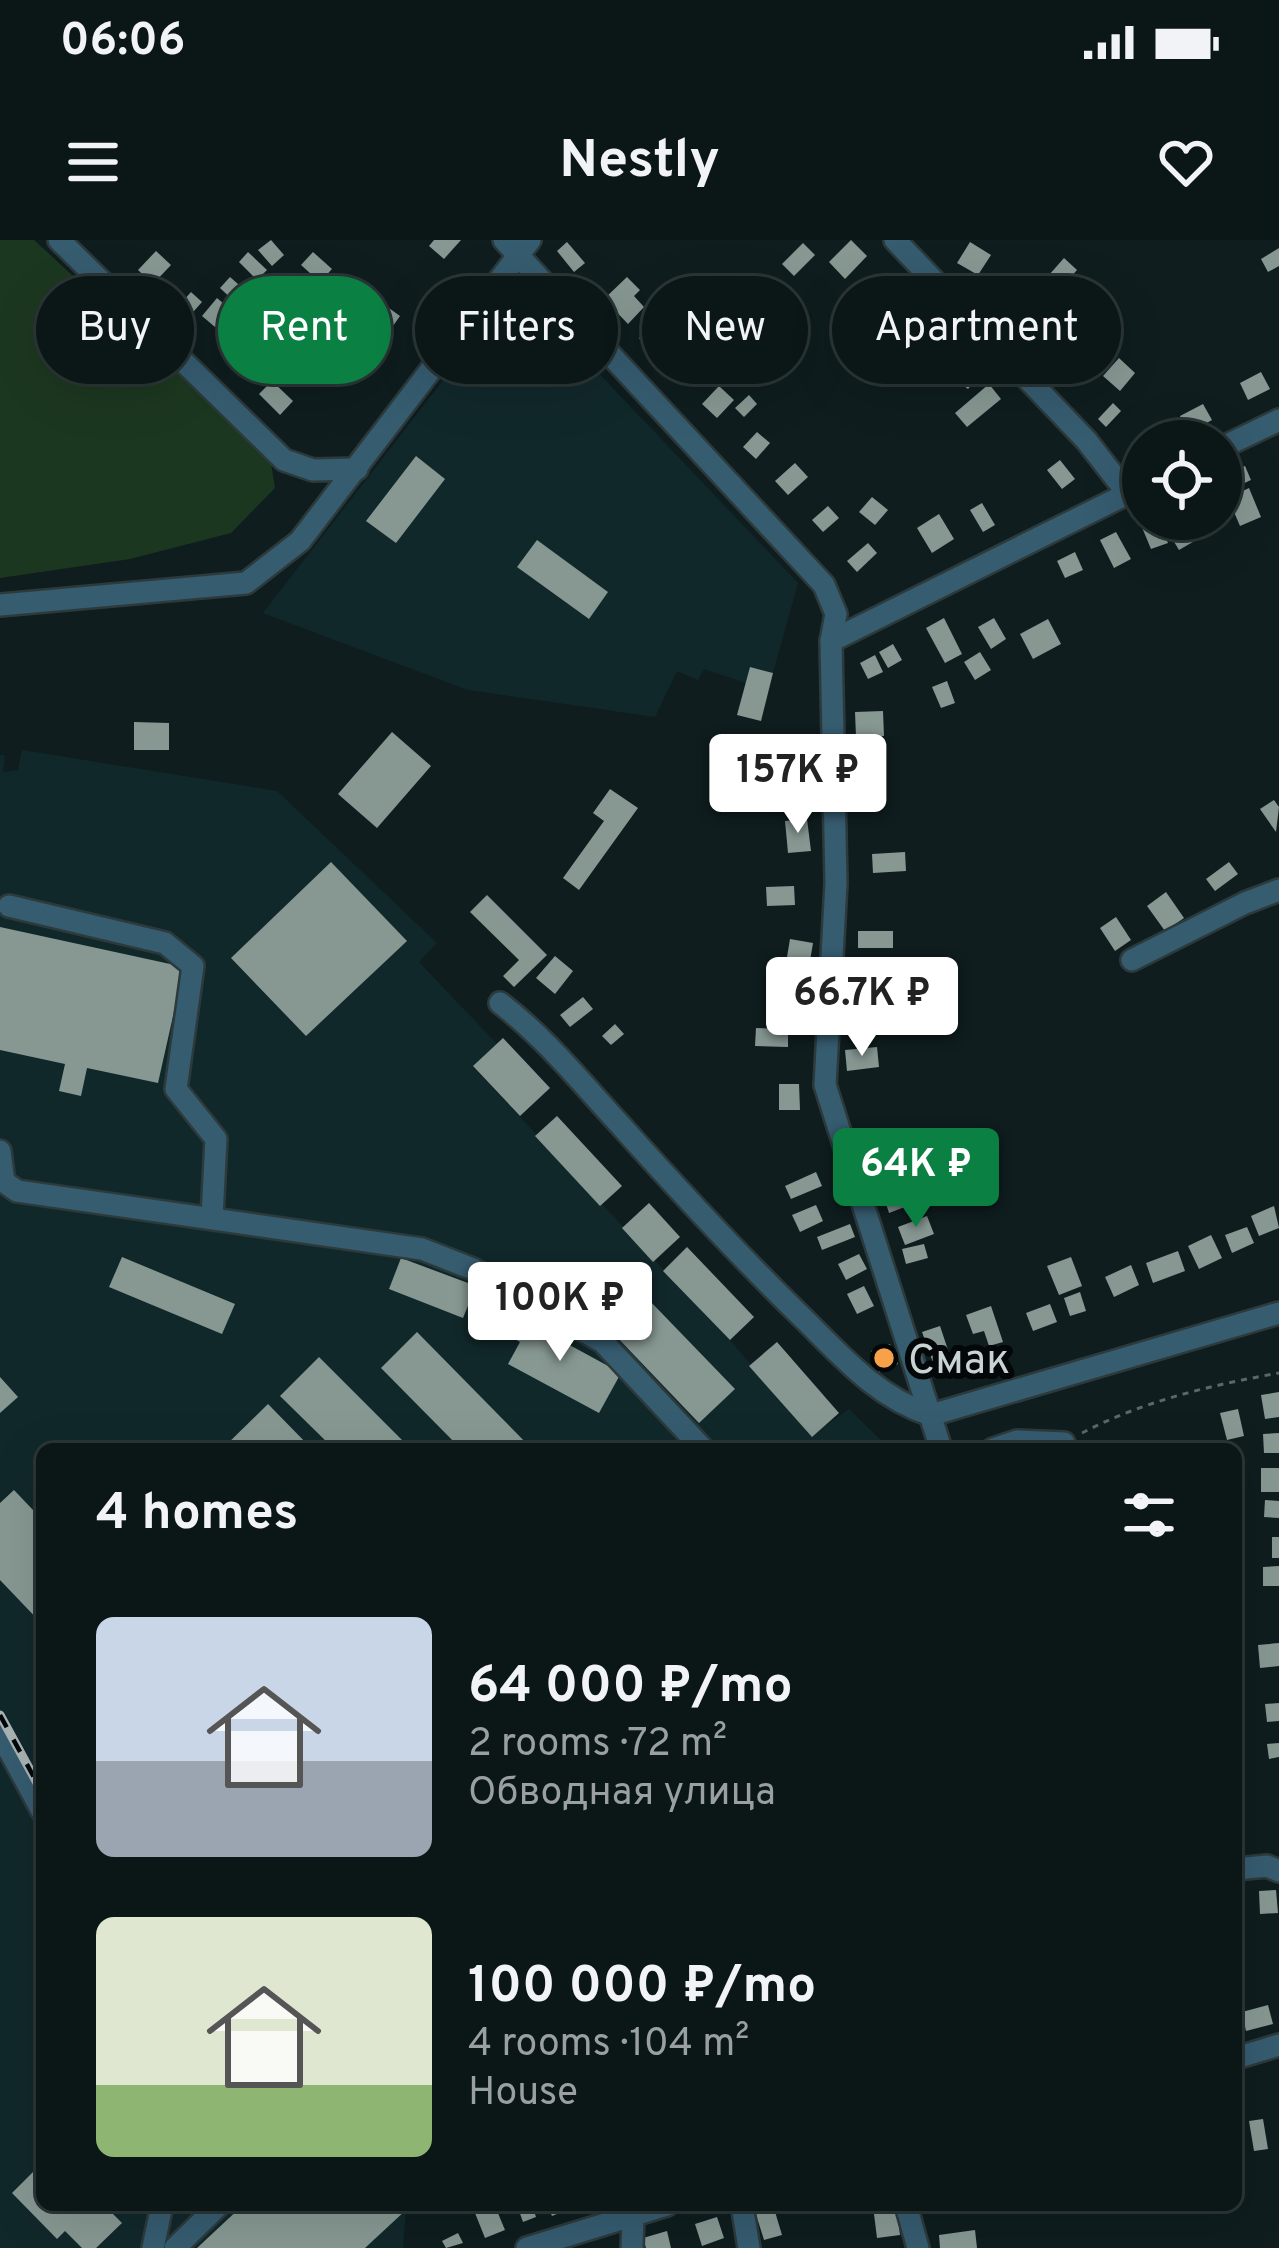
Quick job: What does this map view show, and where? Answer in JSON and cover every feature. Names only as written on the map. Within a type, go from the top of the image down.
[{"type":"street","points":[[59,240],[284,460],[313,470],[357,469]]},
{"type":"street","points":[[895,240],[1122,477]]},
{"type":"street","points":[[0,604],[246,583],[300,541],[518,245],[824,585],[836,614],[830,641],[836,883],[824,1084],[939,1443]]},
{"type":"street","points":[[1242,438],[1279,420]]},
{"type":"street","points":[[830,641],[1122,496]]},
{"type":"street","points":[[1132,960],[1279,890]]},
{"type":"street","points":[[9,906],[165,943],[193,966],[176,1089],[216,1139],[212,1217]]},
{"type":"street","points":[[500,1003],[533,1032],[737,1255],[854,1368],[902,1406],[931,1415],[1279,1313]]},
{"type":"street","points":[[0,1151],[4,1182],[17,1191],[422,1249],[473,1269],[603,1342],[697,1443]]},
{"type":"street","points":[[0,1733],[36,1800]]},
{"type":"street","points":[[1242,1868],[1279,1870]]},
{"type":"street","points":[[1242,2056],[1279,2045]]},
{"type":"street","points":[[153,2248],[161,2211]]},
{"type":"street","points":[[175,2248],[213,2211]]},
{"type":"street","points":[[535,2247],[650,2211]]},
{"type":"street","points":[[743,2211],[749,2248]]},
{"type":"street","points":[[908,2211],[918,2248]]},
{"type":"street","points":[[632,2248],[633,2217]]},
{"type":"path","points":[[1070,1443],[1109,1419],[1211,1385],[1279,1373]]},
{"type":"shaded area","points":[[440,384],[609,384],[798,583],[773,673],[750,668],[746,683],[704,669],[698,680],[677,671],[655,717],[468,690],[263,613]]},
{"type":"shaded area","points":[[22,750],[277,791],[437,943],[419,962],[497,1044],[473,1067],[730,1340],[811,1436],[849,1409],[884,1443],[36,1443],[36,2211],[406,2211],[403,2248],[0,2248],[0,755],[5,755],[3,772],[18,770]]},
{"type":"green space","points":[[0,240],[34,240],[73,276],[36,276],[36,384],[191,384],[270,457],[275,488],[231,533],[130,559],[0,578]]},
{"type":"building","points":[[271,240],[284,255],[272,266],[258,250]]},
{"type":"building","points":[[434,240],[461,240],[444,259],[429,246]]},
{"type":"building","points":[[851,240],[867,256],[848,276],[829,262]]},
{"type":"building","points":[[567,242],[585,263],[574,272],[557,251]]},
{"type":"building","points":[[970,242],[991,255],[978,275],[957,263]]},
{"type":"building","points":[[803,243],[815,255],[794,276],[782,264]]},
{"type":"building","points":[[1279,248],[1279,266],[1268,272],[1261,259]]},
{"type":"building","points":[[156,251],[171,265],[161,276],[144,276],[138,270]]},
{"type":"building","points":[[248,252],[267,270],[253,276],[239,262]]},
{"type":"building","points":[[313,252],[332,269],[326,276],[313,276],[301,265]]},
{"type":"building","points":[[1064,258],[1077,270],[1072,276],[1049,275]]},
{"type":"building","points":[[627,277],[640,290],[634,296],[642,309],[628,324],[618,314],[618,286]]},
{"type":"building","points":[[217,298],[218,299],[215,327],[202,316]]},
{"type":"building","points":[[1121,360],[1135,373],[1120,391],[1112,384],[1121,384]]},
{"type":"building","points":[[1261,372],[1270,389],[1248,400],[1240,383]]},
{"type":"building","points":[[275,384],[293,401],[280,415],[259,394]]},
{"type":"building","points":[[989,384],[1001,399],[967,427],[955,413]]},
{"type":"building","points":[[719,386],[734,400],[717,418],[702,404]]},
{"type":"building","points":[[749,395],[757,404],[744,417],[735,408]]},
{"type":"building","points":[[1113,403],[1121,411],[1106,427],[1098,419]]},
{"type":"building","points":[[1203,404],[1212,420],[1182,420],[1180,416]]},
{"type":"building","points":[[757,432],[770,443],[756,459],[743,447]]},
{"type":"building","points":[[416,456],[445,479],[396,543],[366,521]]},
{"type":"building","points":[[1060,460],[1075,479],[1062,489],[1047,470]]},
{"type":"building","points":[[795,463],[808,477],[788,495],[775,481]]},
{"type":"building","points":[[1242,467],[1251,480],[1242,484]]},
{"type":"building","points":[[1249,488],[1261,517],[1242,525],[1242,491]]},
{"type":"building","points":[[872,497],[888,510],[875,525],[859,512]]},
{"type":"building","points":[[982,503],[995,525],[983,532],[970,510]]},
{"type":"building","points":[[828,506],[839,518],[823,532],[812,520]]},
{"type":"building","points":[[939,514],[954,539],[932,553],[917,528]]},
{"type":"building","points":[[1116,532],[1131,559],[1114,568],[1100,540]]},
{"type":"building","points":[[537,540],[608,592],[589,619],[517,567]]},
{"type":"building","points":[[1147,540],[1167,540],[1168,543],[1151,549]]},
{"type":"building","points":[[1173,540],[1196,540],[1179,550]]},
{"type":"building","points":[[868,543],[877,553],[857,572],[847,561]]},
{"type":"building","points":[[1075,552],[1083,570],[1065,578],[1057,561]]},
{"type":"building","points":[[944,618],[962,654],[945,663],[926,628]]},
{"type":"building","points":[[994,618],[1006,639],[991,649],[978,627]]},
{"type":"building","points":[[1048,619],[1061,644],[1033,659],[1020,634]]},
{"type":"building","points":[[893,644],[902,660],[888,668],[879,652]]},
{"type":"building","points":[[980,652],[991,670],[975,680],[964,662]]},
{"type":"building","points":[[875,655],[883,672],[868,679],[860,663]]},
{"type":"building","points":[[750,667],[773,673],[761,721],[737,715]]},
{"type":"building","points":[[947,681],[955,703],[941,708],[932,687]]},
{"type":"building","points":[[883,711],[884,736],[856,737],[855,712]]},
{"type":"building","points":[[134,722],[169,723],[169,750],[134,750]]},
{"type":"building","points":[[392,732],[431,766],[377,828],[338,794]]},
{"type":"building","points":[[805,751],[807,766],[783,768],[781,753]]},
{"type":"building","points":[[881,757],[882,775],[857,777],[856,758]]},
{"type":"building","points":[[610,789],[638,808],[579,890],[563,878],[604,821],[593,813]]},
{"type":"building","points":[[1274,800],[1279,807],[1276,832],[1260,809]]},
{"type":"building","points":[[807,819],[811,851],[788,853],[785,821]]},
{"type":"building","points":[[905,852],[906,871],[873,873],[872,854]]},
{"type":"building","points":[[331,862],[407,941],[306,1036],[231,958]]},
{"type":"building","points":[[1229,862],[1238,874],[1215,891],[1206,879]]},
{"type":"building","points":[[794,886],[795,905],[767,906],[766,887]]},
{"type":"building","points":[[1166,892],[1184,918],[1165,931],[1147,906]]},
{"type":"building","points":[[487,895],[547,955],[514,987],[503,976],[519,960],[470,912]]},
{"type":"building","points":[[1116,917],[1131,940],[1115,951],[1100,928]]},
{"type":"building","points":[[0,927],[184,967],[158,1083],[87,1068],[81,1096],[59,1091],[65,1064],[0,1050]]},
{"type":"building","points":[[858,931],[893,931],[893,948],[858,948]]},
{"type":"building","points":[[790,939],[813,943],[810,961],[787,957]]},
{"type":"building","points":[[555,956],[573,971],[555,994],[536,978]]},
{"type":"building","points":[[897,961],[897,975],[871,976],[871,962]]},
{"type":"building","points":[[779,976],[809,981],[804,1011],[792,1009],[795,995],[777,992]]},
{"type":"building","points":[[583,997],[593,1009],[570,1027],[560,1015]]},
{"type":"building","points":[[871,1006],[893,1006],[893,1023],[871,1023]]},
{"type":"building","points":[[615,1024],[624,1034],[611,1045],[602,1036]]},
{"type":"building","points":[[756,1028],[788,1029],[788,1047],[755,1046]]},
{"type":"building","points":[[503,1038],[550,1088],[520,1116],[473,1066]]},
{"type":"building","points":[[877,1047],[879,1067],[847,1071],[845,1050]]},
{"type":"building","points":[[779,1084],[799,1084],[800,1110],[779,1110]]},
{"type":"building","points":[[557,1116],[622,1186],[600,1206],[535,1136]]},
{"type":"building","points":[[893,1141],[900,1164],[875,1171],[869,1148]]},
{"type":"building","points":[[816,1172],[822,1186],[791,1199],[785,1186]]},
{"type":"building","points":[[902,1181],[910,1205],[889,1213],[881,1188]]},
{"type":"building","points":[[649,1203],[680,1237],[653,1262],[622,1228]]},
{"type":"building","points":[[816,1205],[823,1221],[800,1232],[792,1215]]},
{"type":"building","points":[[1274,1206],[1279,1228],[1259,1236],[1251,1216]]},
{"type":"building","points":[[927,1216],[934,1234],[905,1245],[898,1227]]},
{"type":"building","points":[[850,1224],[855,1237],[822,1250],[817,1237]]},
{"type":"building","points":[[1247,1227],[1254,1243],[1232,1253],[1225,1235]]},
{"type":"building","points":[[1211,1235],[1222,1258],[1199,1269],[1188,1246]]},
{"type":"building","points":[[924,1244],[928,1258],[906,1264],[902,1249]]},
{"type":"building","points":[[687,1247],[754,1317],[730,1340],[663,1271]]},
{"type":"building","points":[[1178,1251],[1185,1271],[1153,1283],[1146,1263]]},
{"type":"building","points":[[859,1254],[867,1269],[846,1280],[838,1264]]},
{"type":"building","points":[[122,1257],[235,1304],[222,1334],[109,1287]]},
{"type":"building","points":[[1071,1257],[1082,1286],[1059,1295],[1047,1266]]},
{"type":"building","points":[[401,1258],[476,1286],[463,1318],[389,1289]]},
{"type":"building","points":[[1131,1265],[1139,1285],[1114,1297],[1105,1277]]},
{"type":"building","points":[[864,1286],[874,1306],[857,1314],[847,1294]]},
{"type":"building","points":[[1080,1292],[1086,1311],[1070,1316],[1064,1298]]},
{"type":"building","points":[[648,1299],[735,1389],[699,1423],[613,1333]]},
{"type":"building","points":[[1050,1304],[1057,1322],[1033,1331],[1026,1313]]},
{"type":"building","points":[[991,1306],[1003,1342],[989,1346],[984,1331],[973,1334],[966,1315]]},
{"type":"building","points":[[509,1312],[621,1373],[599,1413],[508,1364],[520,1342],[499,1330]]},
{"type":"building","points":[[940,1326],[952,1362],[935,1368],[922,1332]]},
{"type":"building","points":[[417,1332],[526,1443],[455,1443],[381,1368]]},
{"type":"building","points":[[777,1342],[839,1413],[812,1437],[749,1366]]},
{"type":"building","name":"Смак","points":[[890,1344],[898,1364],[879,1372],[871,1351]]},
{"type":"building","points":[[319,1357],[403,1441],[328,1443],[280,1396]]},
{"type":"building","points":[[0,1377],[18,1397],[0,1413]]},
{"type":"building","points":[[1279,1392],[1279,1417],[1265,1419],[1261,1395]]},
{"type":"building","points":[[268,1404],[306,1443],[228,1443]]},
{"type":"building","points":[[1238,1409],[1244,1436],[1227,1440],[1220,1413]]},
{"type":"building","points":[[1279,1433],[1279,1453],[1264,1453],[1263,1434]]},
{"type":"building","points":[[1261,1468],[1279,1468],[1279,1492],[1261,1492]]},
{"type":"building","points":[[14,1490],[33,1510],[36,1507],[36,1618],[0,1580],[0,1503]]},
{"type":"building","points":[[1265,1500],[1279,1501],[1279,1518],[1264,1517]]},
{"type":"building","points":[[1272,1537],[1279,1537],[1279,1558],[1272,1558]]},
{"type":"building","points":[[1279,1566],[1279,1586],[1263,1586],[1263,1567]]},
{"type":"building","points":[[1279,1643],[1279,1666],[1260,1668],[1258,1645]]},
{"type":"building","points":[[1279,1703],[1279,1721],[1267,1722],[1265,1704]]},
{"type":"building","points":[[1279,1743],[1279,1757],[1269,1759],[1267,1744]]},
{"type":"building","points":[[1276,1890],[1278,1913],[1260,1914],[1259,1891]]},
{"type":"building","points":[[1268,2005],[1273,2024],[1246,2031],[1242,2012]]},
{"type":"building","points":[[1263,2119],[1268,2149],[1254,2151],[1249,2121]]},
{"type":"building","points":[[36,2169],[36,2211],[110,2211],[122,2223],[96,2248],[82,2248],[65,2231],[57,2239],[12,2193]]},
{"type":"building","points":[[237,2211],[405,2211],[365,2248],[197,2248]]},
{"type":"building","points":[[497,2211],[505,2230],[485,2238],[475,2213]]},
{"type":"building","points":[[519,2211],[534,2211],[536,2217],[523,2222]]},
{"type":"building","points":[[755,2211],[775,2211],[782,2235],[764,2240]]},
{"type":"building","points":[[897,2211],[900,2235],[877,2238],[874,2214]]},
{"type":"building","points":[[717,2217],[724,2238],[702,2246],[695,2224]]},
{"type":"building","points":[[975,2230],[977,2248],[940,2248],[939,2235]]},
{"type":"building","points":[[667,2231],[671,2248],[646,2248],[643,2238]]},
{"type":"building","points":[[458,2233],[463,2243],[446,2248],[442,2241]]},
{"type":"railway","points":[[0,1715],[36,1781]]},
{"type":"place","name":"Смак","points":[[884,1358]]}]
